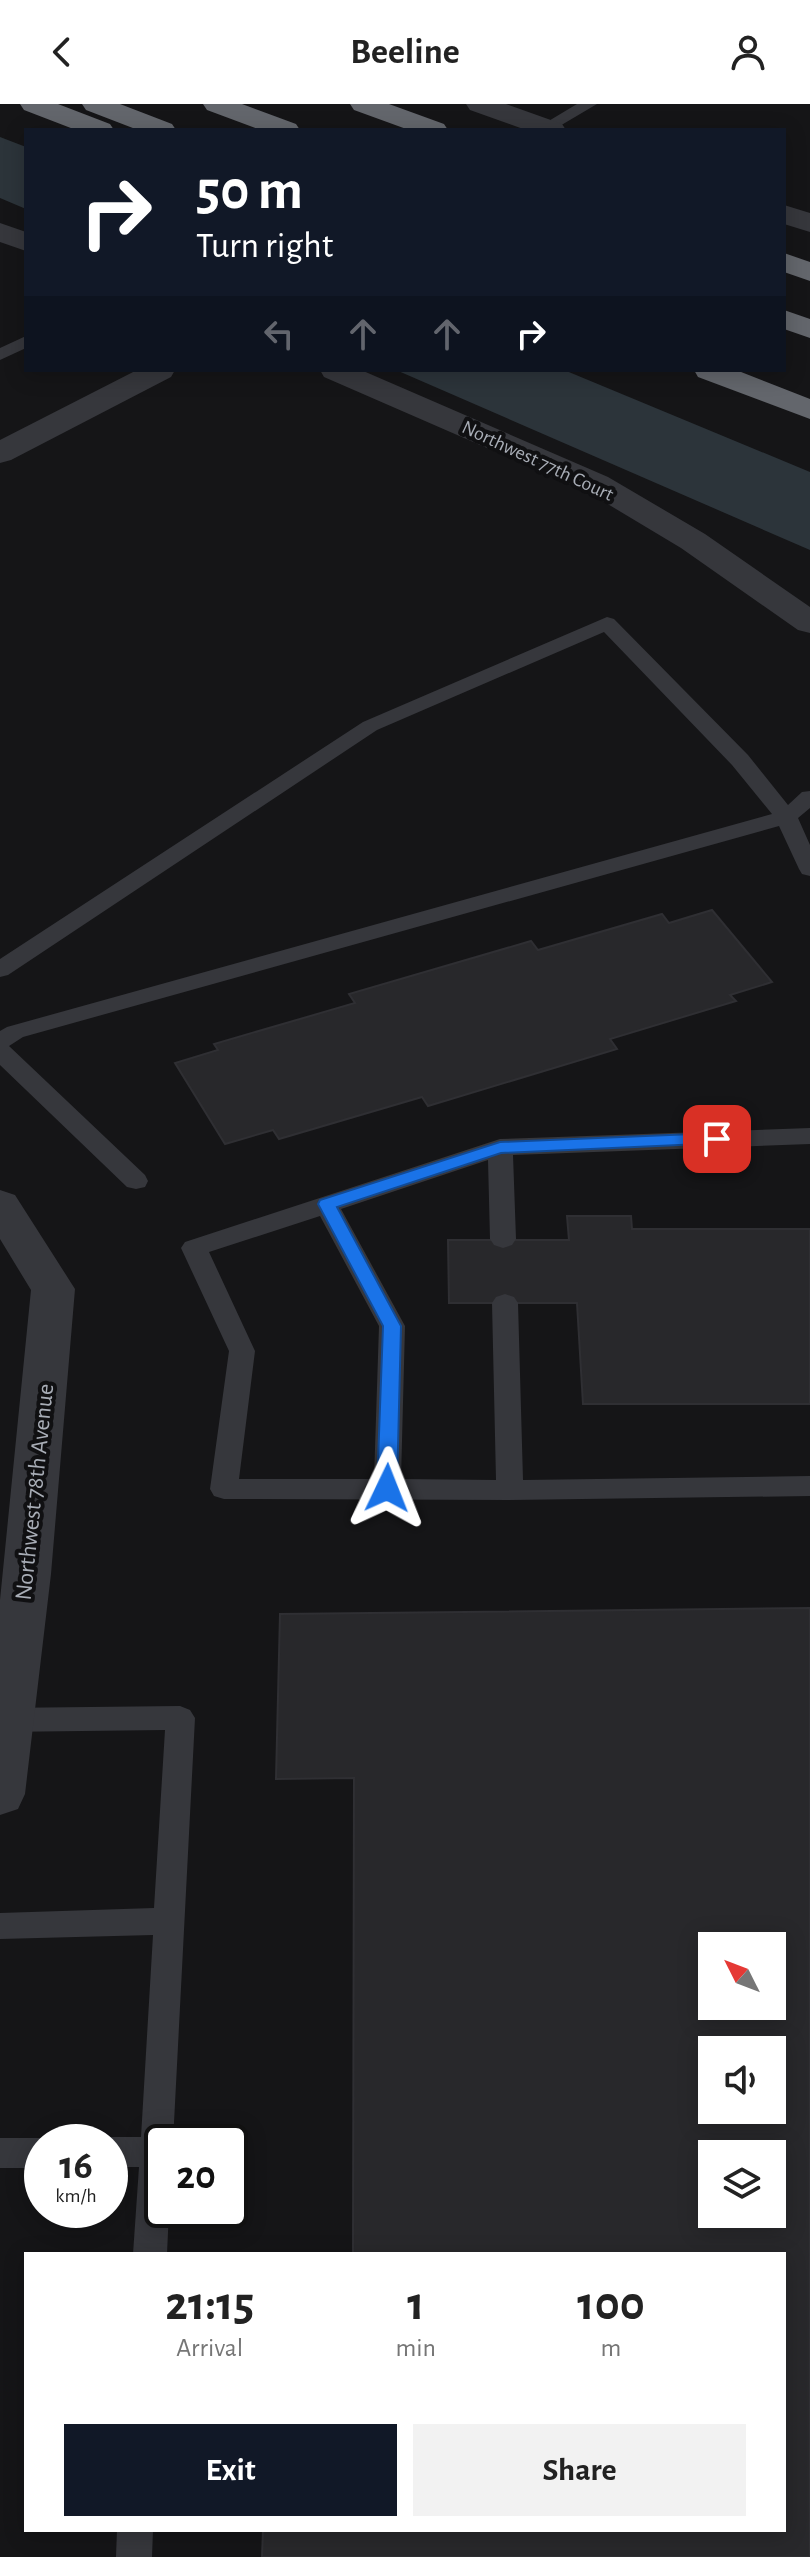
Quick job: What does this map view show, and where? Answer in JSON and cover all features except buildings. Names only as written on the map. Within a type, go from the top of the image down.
[{"type":"highway","points":[[34,104],[95,128]]},
{"type":"highway","points":[[96,104],[157,128]]},
{"type":"highway","points":[[217,104],[281,128]]},
{"type":"highway","points":[[364,104],[429,128]]},
{"type":"highway","points":[[786,262],[810,270]]},
{"type":"highway","points":[[786,320],[810,329]]},
{"type":"highway","points":[[714,372],[810,410]]},
{"type":"highway","points":[[786,372],[810,381]]},
{"type":"street","points":[[480,104],[545,128]]},
{"type":"street","points":[[786,215],[810,223]]},
{"type":"street","points":[[0,232],[24,241]]},
{"type":"street","points":[[0,453],[156,372]]},
{"type":"street","name":"Northwest 77th Court","points":[[340,372],[597,484],[693,541],[810,623]]},
{"type":"street","name":"Northwest 78th Avenue","points":[[0,1205],[12,1246],[53,1289],[27,1574],[4,1720],[0,1794]]},
{"type":"lane","points":[[550,128],[589,104]]},
{"type":"lane","points":[[0,327],[24,339]]},
{"type":"lane","points":[[0,355],[24,341]]},
{"type":"lane","points":[[0,970],[370,726],[607,623],[740,760],[786,817],[810,869]]},
{"type":"lane","points":[[0,1041],[15,1032],[786,817],[810,797]]},
{"type":"lane","points":[[786,817],[810,822]]},
{"type":"lane","points":[[0,1051],[136,1181]]},
{"type":"lane","points":[[810,1136],[500,1147],[194,1248],[242,1351],[224,1489],[510,1490],[810,1486]]},
{"type":"lane","points":[[500,1147],[503,1239]]},
{"type":"lane","points":[[326,1204],[392,1326],[387,1488]]},
{"type":"lane","points":[[505,1303],[510,1490]]},
{"type":"lane","points":[[4,1720],[180,1718],[158,2124]]},
{"type":"lane","points":[[0,1926],[169,1921]]},
{"type":"lane","points":[[0,2153],[24,2153]]},
{"type":"lane","points":[[150,2252],[152,2228]]},
{"type":"lane","points":[[134,2557],[135,2532]]},
{"type":"shaded area","points":[[0,137],[24,146],[24,208],[0,198]]},
{"type":"shaded area","points":[[401,372],[569,372],[810,472],[810,550]]},
{"type":"route","points":[[387,1488],[392,1326],[326,1204],[500,1147],[717,1139]]}]
